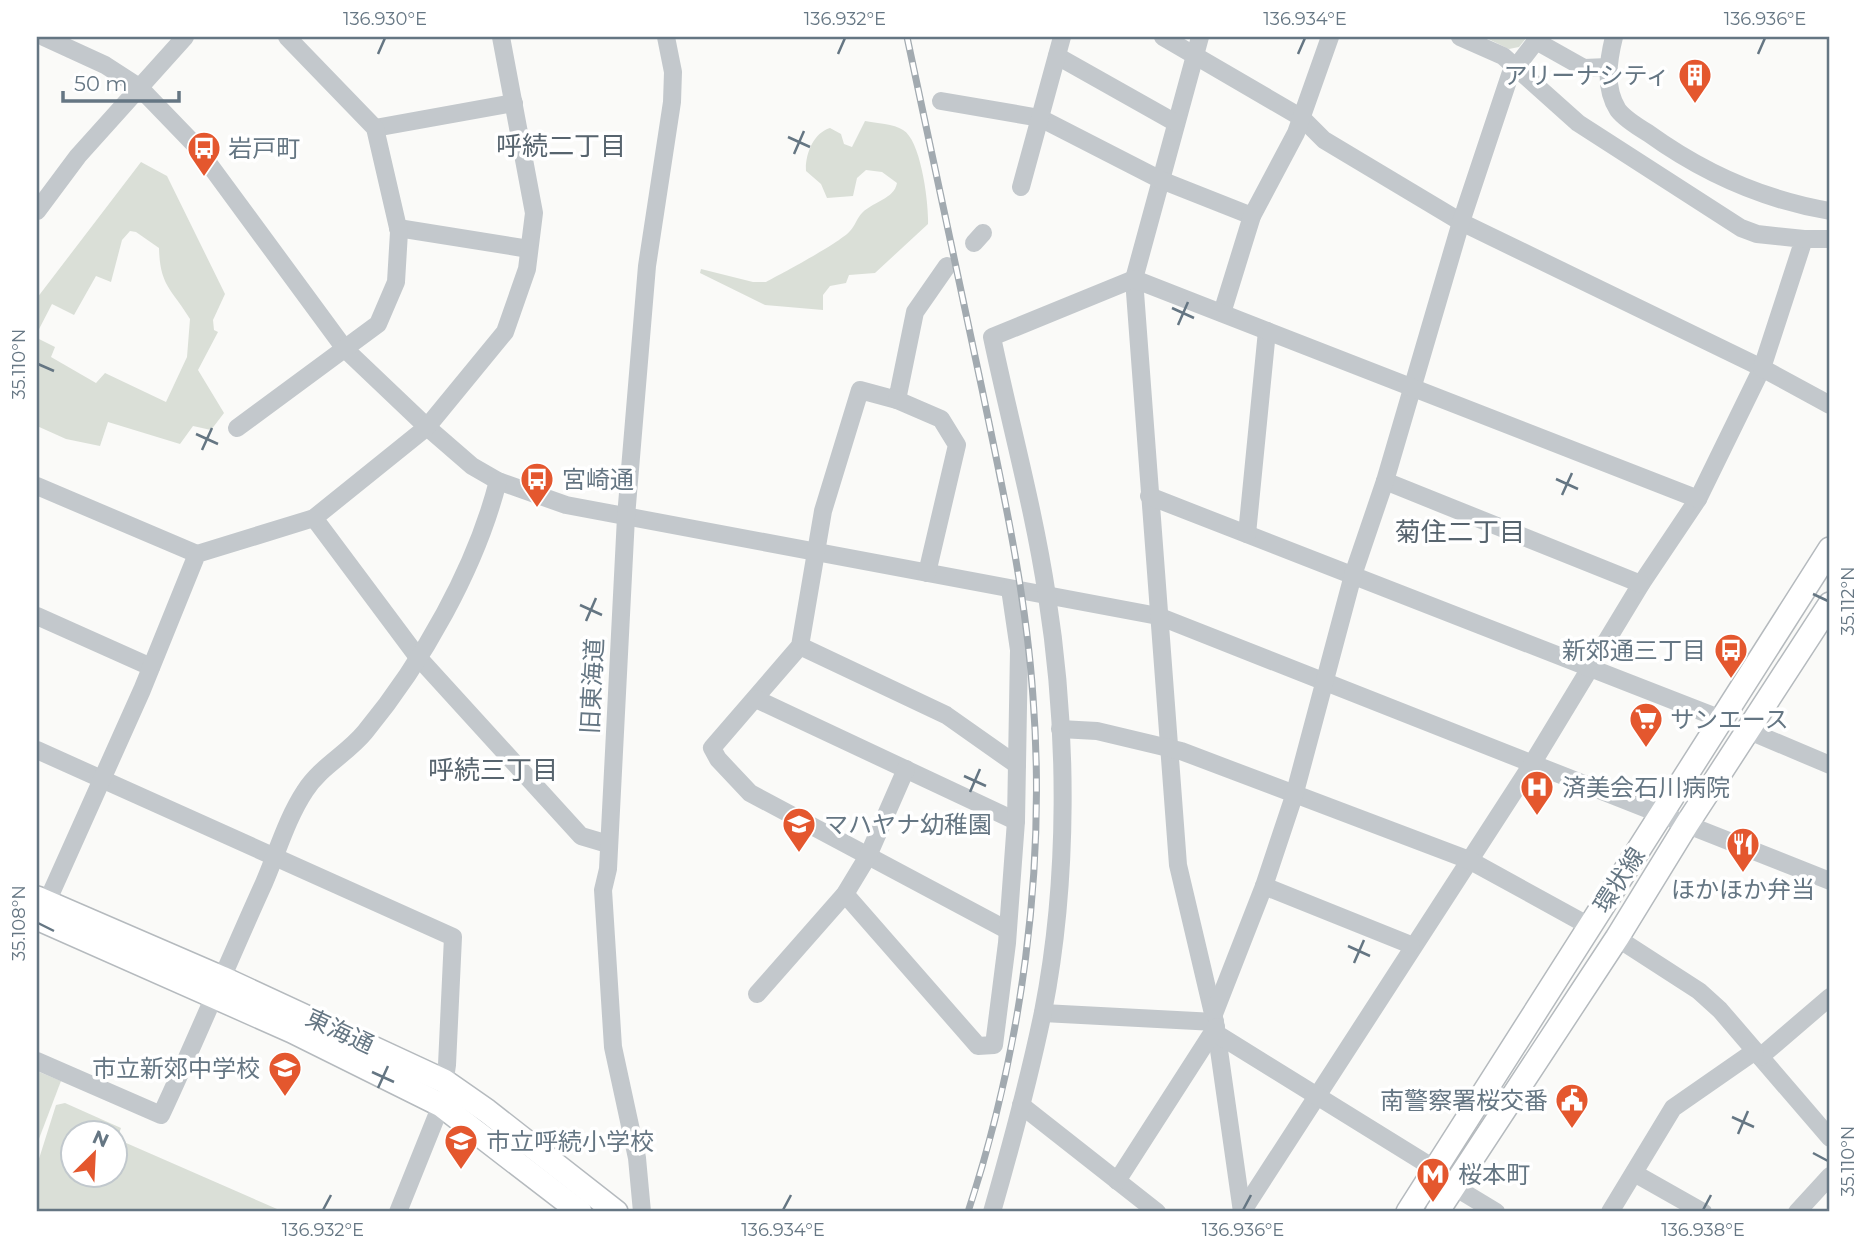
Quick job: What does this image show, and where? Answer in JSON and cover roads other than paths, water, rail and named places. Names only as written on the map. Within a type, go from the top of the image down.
[{"type":"main road","name":"環状線","points":[[1408,1212],[1830,549]]},
{"type":"main road","name":"環状線","points":[[1437,1212],[1617,938],[1687,824],[1830,604]]},
{"type":"main road","name":"東海通","points":[[39,913],[444,1082],[488,1111],[616,1212]]},
{"type":"main road","name":"東海通","points":[[219,987],[442,1105],[580,1212]]},
{"type":"street","points":[[44,37],[66,41],[139,87],[195,145],[345,348],[427,427],[472,466],[498,481],[566,506],[1158,616],[1830,881]]},
{"type":"street","points":[[40,200],[185,37]]},
{"type":"street","points":[[237,428],[378,324],[396,282],[398,228],[376,128],[288,37]]},
{"type":"street","points":[[37,486],[197,554],[314,518],[427,427],[505,332],[527,269],[534,213],[501,37]]},
{"type":"street","name":"旧東海道","points":[[642,1212],[637,1158],[613,1047],[603,890],[608,869],[626,517],[647,266],[672,102],[673,72],[666,37]]},
{"type":"street","points":[[1021,187],[1062,37]]},
{"type":"street","points":[[1163,37],[1302,118],[1324,140],[1461,222],[1762,368],[1830,405]]},
{"type":"street","points":[[1199,37],[1134,279],[1178,865],[1215,1024],[1242,1212]]},
{"type":"street","points":[[1222,313],[1252,216],[1302,118],[1330,37]]},
{"type":"street","points":[[1460,37],[1516,65],[1578,123],[1730,222],[1757,233],[1804,239],[1830,239]]},
{"type":"street","points":[[1614,37],[1608,67],[1610,92],[1619,111],[1685,158],[1756,191],[1830,211]]},
{"type":"street","points":[[1117,1181],[1215,1024],[1293,796],[1326,683],[1353,575],[1385,481],[1461,222],[1516,65],[1536,41],[1584,68],[1608,67]]},
{"type":"street","points":[[1057,56],[1176,123]]},
{"type":"street","points":[[941,102],[1040,118],[1161,180],[1252,216]]},
{"type":"street","points":[[376,128],[514,103]]},
{"type":"street","points":[[398,228],[529,249]]},
{"type":"street","points":[[1242,1212],[1411,946],[1532,764],[1641,584],[1698,499],[1762,368],[1804,239]]},
{"type":"street","points":[[897,400],[915,312],[947,266]]},
{"type":"street","points":[[992,1212],[1043,1013],[1060,884],[1060,729],[1047,596],[992,337],[1134,279],[1698,499]]},
{"type":"street","points":[[1247,534],[1267,331]]},
{"type":"street","points":[[927,573],[957,445],[941,419],[897,400],[860,390],[828,492],[800,646],[712,748],[718,759],[750,793],[1007,930]]},
{"type":"street","points":[[37,1061],[161,1115],[306,789],[327,765],[362,735],[395,694],[446,609],[487,523],[498,481]]},
{"type":"street","points":[[1385,481],[1641,584]]},
{"type":"street","points":[[1149,496],[1721,719]]},
{"type":"street","points":[[314,518],[417,656],[581,836],[608,844]]},
{"type":"street","points":[[39,913],[102,779],[197,554]]},
{"type":"street","points":[[845,894],[978,1046],[994,1045],[1016,821],[1019,650],[1010,589]]},
{"type":"street","points":[[37,616],[151,667]]},
{"type":"street","points":[[800,646],[946,715],[1017,765]]},
{"type":"street","points":[[756,699],[1016,821]]},
{"type":"street","points":[[1060,729],[1097,731],[1168,749],[1469,860],[1589,926]]},
{"type":"street","points":[[1747,730],[1830,765]]},
{"type":"street","points":[[37,750],[453,937],[447,1065],[442,1105],[398,1212]]},
{"type":"street","points":[[757,994],[845,894],[868,856],[906,769]]},
{"type":"street","points":[[1264,886],[1411,946]]},
{"type":"street","points":[[1617,938],[1699,991],[1758,1054],[1830,1138]]},
{"type":"street","points":[[1610,1212],[1673,1108],[1758,1054],[1830,997]]},
{"type":"street","points":[[1043,1013],[1215,1024],[1318,1096],[1435,1169]]},
{"type":"street","points":[[1021,1105],[1157,1212]]},
{"type":"street","points":[[1633,1173],[1703,1212]]},
{"type":"street","points":[[1797,1212],[1830,1176]]},
{"type":"street","points":[[1453,1186],[1496,1212]]},
{"type":"railway","points":[[907,37],[1006,504],[1025,619],[1033,697],[1036,827],[1026,958],[1003,1087],[968,1212]]},
{"type":"place","name":"アリーナシティ","points":[[1695,105]]},
{"type":"place","name":"岩戸町","points":[[204,178]]},
{"type":"place","name":"宮崎通","points":[[537,509]]},
{"type":"place","name":"新郊通三丁目","points":[[1731,680]]},
{"type":"place","name":"サンエース","points":[[1646,749]]},
{"type":"place","name":"済美会石川病院","points":[[1537,817]]},
{"type":"place","name":"マハヤナ幼稚園","points":[[799,854]]},
{"type":"place","name":"ほかほか弁当","points":[[1743,874]]},
{"type":"place","name":"市立新郊中学校","points":[[285,1098]]},
{"type":"place","name":"南警察署桜交番","points":[[1572,1130]]},
{"type":"place","name":"市立呼続小学校","points":[[461,1171]]},
{"type":"place","name":"桜本町","points":[[1433,1204]]},
{"type":"district","name":"呼続二丁目","points":[[561,146]]},
{"type":"district","name":"菊住二丁目","points":[[1460,532]]},
{"type":"district","name":"呼続三丁目","points":[[493,770]]}]
